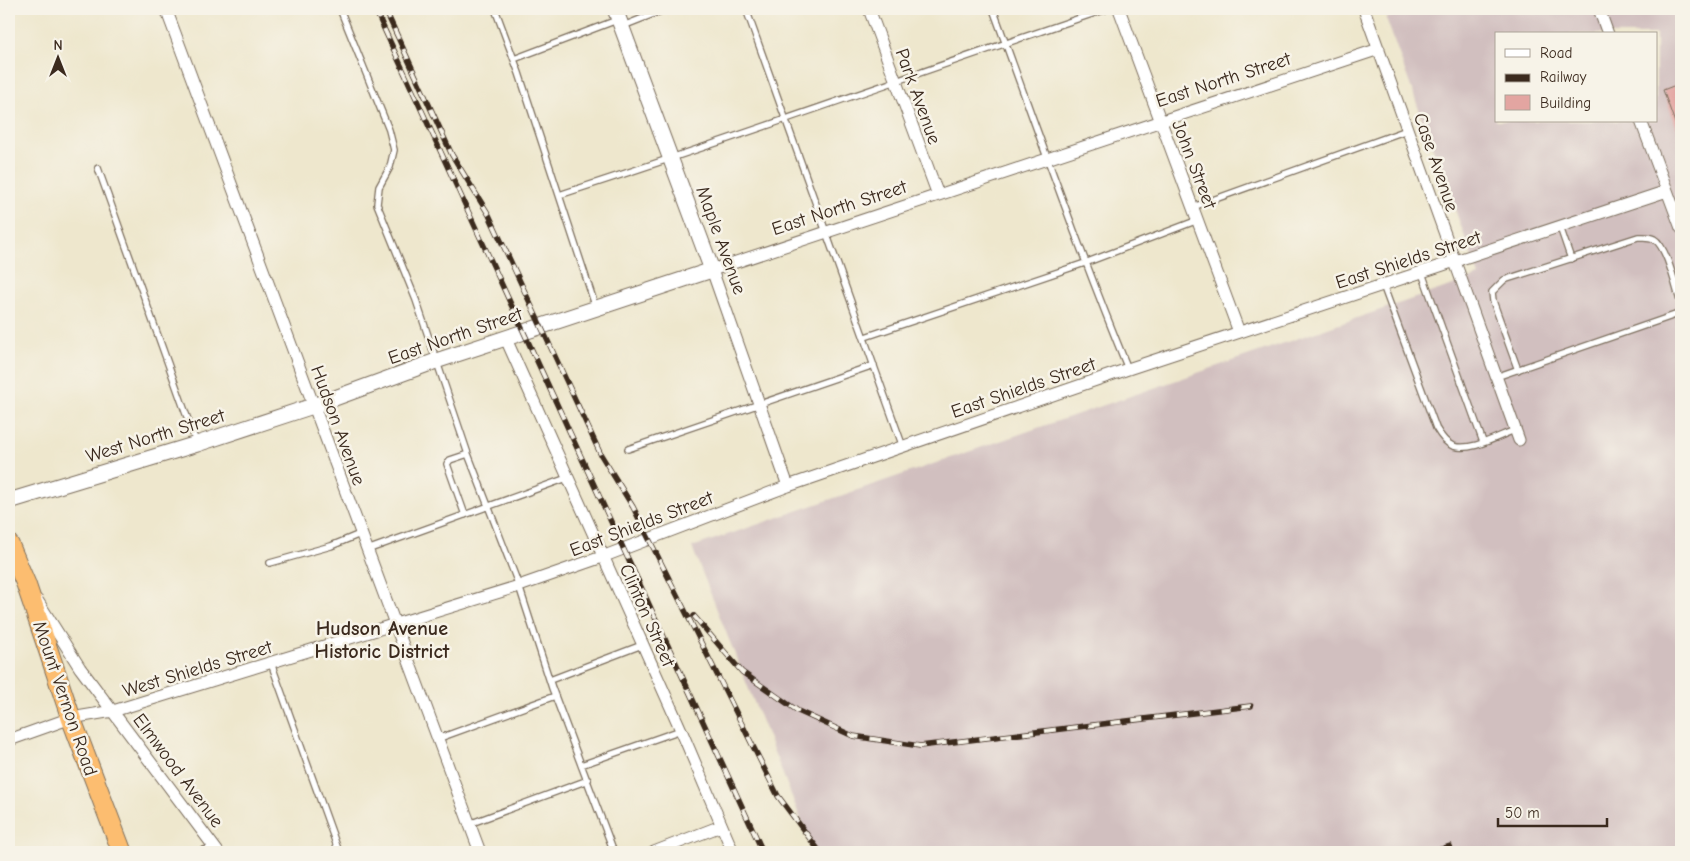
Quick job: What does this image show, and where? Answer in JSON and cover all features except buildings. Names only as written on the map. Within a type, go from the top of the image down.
[{"type":"highway","name":"Mount Vernon Road","points":[[9,544],[26,584],[71,718],[122,852]]},
{"type":"street","name":"Hudson Avenue","points":[[166,9],[480,852]]},
{"type":"street","name":"Park Avenue","points":[[869,9],[938,195]]},
{"type":"street","name":"John Street","points":[[1119,9],[1239,332]]},
{"type":"street","name":"Case Avenue","points":[[1364,9],[1517,435]]},
{"type":"street","points":[[1599,9],[1607,32]]},
{"type":"street","name":"Maple Avenue","points":[[618,18],[712,270],[788,486]]},
{"type":"street","name":"East North Street","points":[[313,406],[436,361],[1379,49]]},
{"type":"street","points":[[1641,122],[1681,228]]},
{"type":"street","name":"East Shields Street","points":[[394,623],[519,586],[602,557],[788,486],[1128,369],[1667,191]]},
{"type":"street","name":"Clinton Street","points":[[506,338],[602,557],[681,730],[733,852]]},
{"type":"street","name":"West North Street","points":[[9,501],[197,444],[313,406]]},
{"type":"street","name":"Elmwood Avenue","points":[[26,584],[80,668],[216,849]]},
{"type":"street","name":"West Shields Street","points":[[9,740],[71,718],[113,711],[271,664],[394,623]]},
{"type":"street","points":[[654,852],[721,826]]},
{"type":"lane","points":[[340,9],[388,130],[394,150],[390,167],[378,188],[378,204],[416,300],[468,454],[519,586],[555,696],[614,852]]},
{"type":"lane","points":[[496,9],[596,308]]},
{"type":"lane","points":[[514,59],[618,18],[666,9]]},
{"type":"lane","points":[[746,9],[903,447]]},
{"type":"lane","points":[[992,9],[1046,158],[1071,218],[1085,263],[1128,369]]},
{"type":"lane","points":[[559,195],[670,159],[786,117],[1108,9]]},
{"type":"lane","points":[[1193,207],[1407,130]]},
{"type":"lane","points":[[98,168],[197,444]]},
{"type":"lane","points":[[865,337],[1085,263],[1198,220]]},
{"type":"lane","points":[[1560,227],[1571,259]]},
{"type":"lane","points":[[1518,370],[1493,301],[1492,292],[1504,280],[1638,237],[1649,236],[1656,239],[1662,248],[1681,304]]},
{"type":"lane","points":[[1422,273],[1483,442]]},
{"type":"lane","points":[[1384,285],[1436,428],[1443,439],[1453,446],[1467,446],[1517,435]]},
{"type":"lane","points":[[1496,378],[1681,313]]},
{"type":"lane","points":[[628,449],[874,365]]},
{"type":"lane","points":[[465,515],[447,464],[450,460],[468,454]]},
{"type":"lane","points":[[366,550],[567,478]]},
{"type":"lane","points":[[270,563],[331,546],[360,534]]},
{"type":"lane","points":[[550,680],[642,645]]},
{"type":"lane","points":[[271,664],[339,852]]},
{"type":"lane","points":[[437,738],[555,696]]},
{"type":"lane","points":[[580,766],[681,730]]},
{"type":"lane","points":[[469,824],[588,780]]},
{"type":"lane","points":[[198,852],[216,849]]},
{"type":"shaded area","points":[[1422,9],[1681,9],[1681,852],[814,852],[692,547],[1479,276],[1386,18]]},
{"type":"railway","points":[[375,9],[763,852]]},
{"type":"railway","points":[[385,9],[452,155],[489,215],[601,455],[633,507],[778,796],[820,852]]},
{"type":"railway","points":[[694,616],[742,672],[798,711],[853,736],[920,746],[1251,706]]},
{"type":"railway","points":[[1432,852],[1450,846]]},
{"type":"district","name":"Hudson Avenue Historic District","points":[[382,640]]}]
